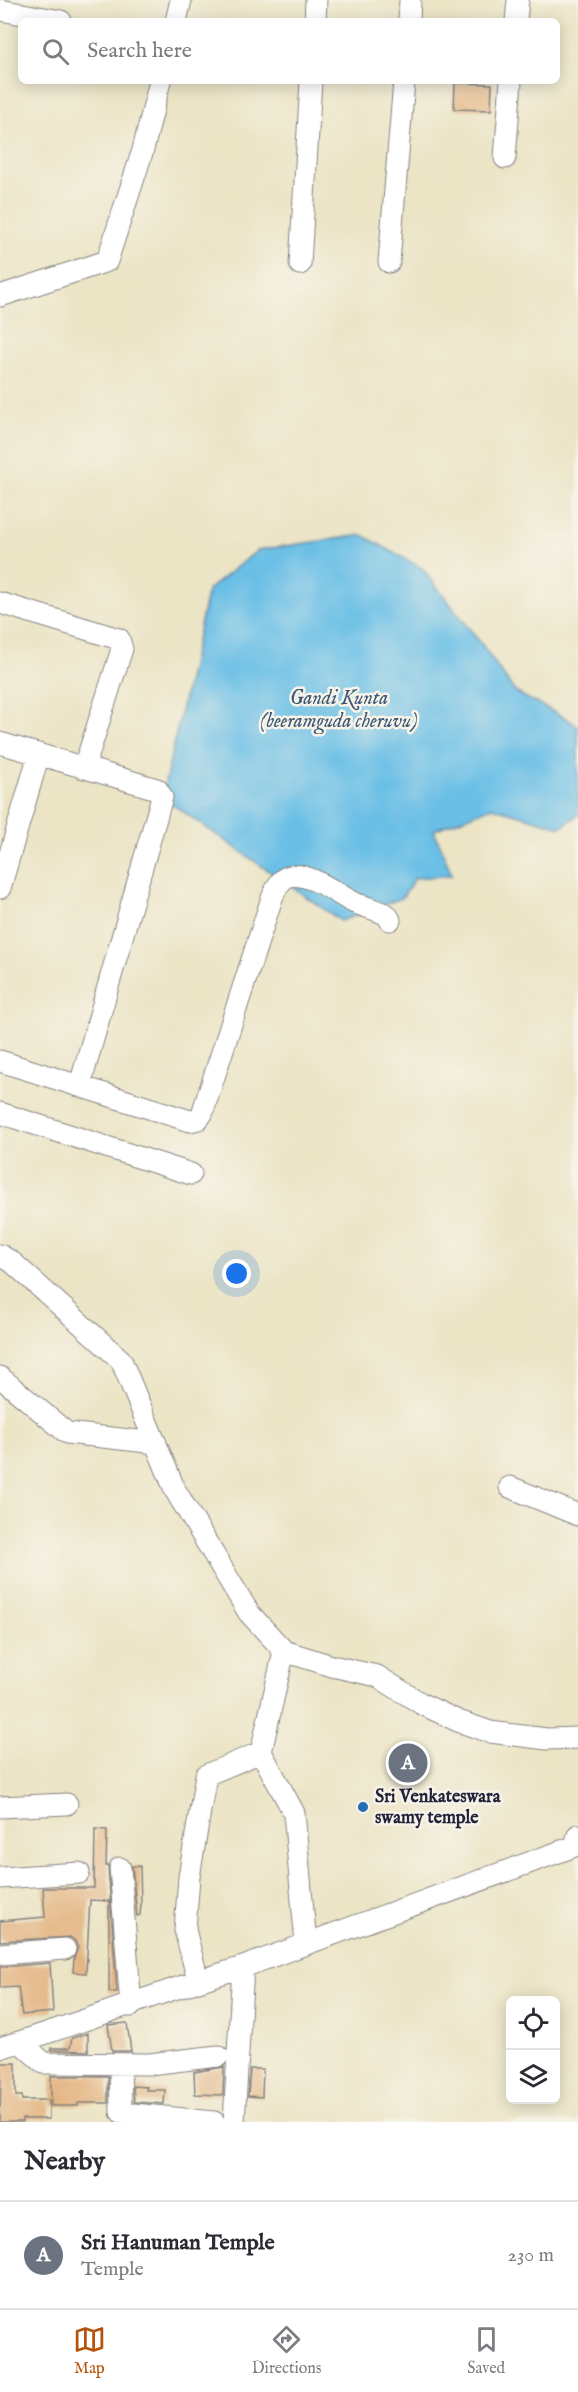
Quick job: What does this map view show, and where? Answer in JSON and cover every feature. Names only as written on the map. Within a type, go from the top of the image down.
[{"type":"street","points":[[177,18],[181,0]]},
{"type":"street","points":[[315,18],[316,0]]},
{"type":"street","points":[[409,18],[410,0]]},
{"type":"street","points":[[516,18],[518,0]]},
{"type":"street","points":[[0,10],[44,18]]},
{"type":"street","points":[[0,296],[107,261],[143,150],[159,84]]},
{"type":"street","points":[[300,264],[311,84]]},
{"type":"street","points":[[389,262],[404,84]]},
{"type":"street","points":[[505,158],[511,84]]},
{"type":"street","points":[[0,603],[119,639],[122,644],[84,768]]},
{"type":"street","points":[[0,742],[157,789],[162,797],[80,1085]]},
{"type":"street","points":[[0,888],[39,754]]},
{"type":"street","points":[[0,1061],[190,1121],[198,1119],[202,1114],[272,898],[283,879],[289,876],[307,879],[336,891],[355,903],[387,915],[390,920]]},
{"type":"street","points":[[0,1113],[191,1174]]},
{"type":"street","points":[[0,1256],[12,1262],[121,1360],[176,1490],[249,1613],[284,1651],[332,1666],[377,1676],[422,1704],[458,1721],[490,1732],[547,1738],[578,1738]]},
{"type":"street","points":[[0,1377],[67,1433],[156,1443]]},
{"type":"street","points":[[510,1487],[578,1515]]},
{"type":"street","points":[[284,1651],[261,1752],[294,1813],[306,1944]]},
{"type":"street","points":[[198,1980],[185,1930],[189,1877],[206,1775],[261,1752]]},
{"type":"street","points":[[0,1807],[67,1804]]},
{"type":"street","points":[[0,2048],[131,2006],[198,1980],[243,1967],[575,1846],[578,1835]]},
{"type":"street","points":[[120,1868],[131,2006]]},
{"type":"street","points":[[0,1878],[79,1873]]},
{"type":"street","points":[[0,1954],[65,1949]]},
{"type":"street","points":[[234,2122],[243,1967]]},
{"type":"street","points":[[20,2042],[44,2063],[150,2064],[218,2055]]},
{"type":"street","points":[[120,2064],[127,2117],[134,2114],[214,2122]]},
{"type":"water","name":"Gandi Kunta (beeramguda cheruvu)","points":[[362,535],[422,568],[480,642],[515,692],[578,727],[578,815],[561,827],[492,807],[434,830],[452,875],[415,878],[402,898],[341,921],[162,797],[208,590],[258,550]]},
{"type":"building","points":[[455,84],[492,84],[491,110],[454,109]]},
{"type":"building","points":[[95,1829],[107,1830],[106,1866],[108,1866],[117,1992],[109,1992],[109,1901],[90,1900],[86,1973],[73,1972],[78,1947],[70,1937],[0,1941],[0,1921],[45,1917],[43,1888],[94,1888]]},
{"type":"building","points":[[132,1866],[140,1866],[141,1905],[140,1915],[137,1916]]},
{"type":"building","points":[[50,1963],[53,2012],[22,2015],[18,1987],[0,1988],[0,1967]]},
{"type":"building","points":[[127,2023],[131,2051],[112,2051],[108,2025]]},
{"type":"building","points":[[88,2033],[88,2051],[51,2050],[51,2048],[70,2048],[72,2038]]},
{"type":"building","points":[[1,2063],[16,2063],[16,2096],[22,2096],[22,2100],[49,2100],[49,2119],[0,2122]]},
{"type":"building","points":[[224,2067],[223,2095],[195,2094],[194,2072]]},
{"type":"building","points":[[250,2069],[263,2069],[262,2097],[248,2096]]},
{"type":"building","points":[[51,2076],[108,2076],[108,2103],[51,2106]]},
{"type":"building","points":[[133,2086],[147,2087],[146,2090],[165,2090],[164,2104],[134,2102]]},
{"type":"place","name":"Sri Hanuman Temple","points":[[408,1763]]},
{"type":"place","name":"Sri Venkateswara swamy temple","points":[[363,1807]]}]
